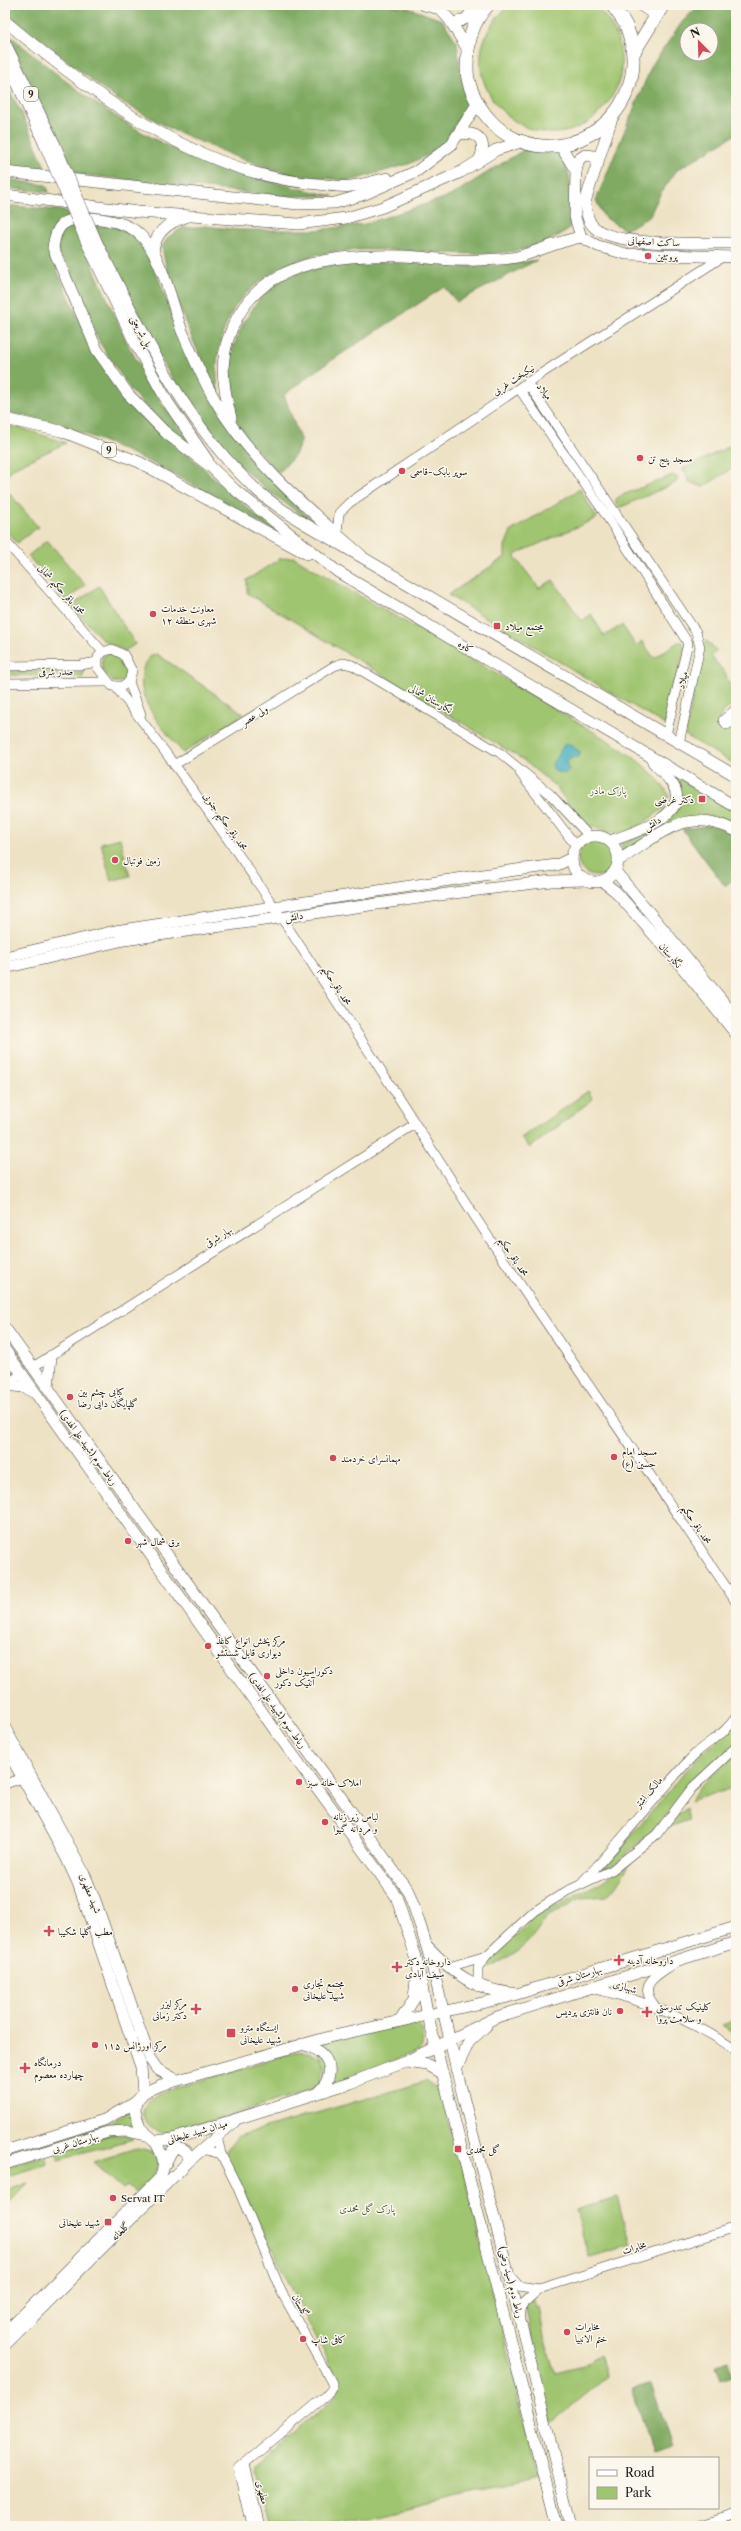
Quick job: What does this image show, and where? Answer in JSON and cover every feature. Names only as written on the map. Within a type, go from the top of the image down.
[{"type":"highway","points":[[488,5],[472,29],[467,48],[467,77],[477,104],[489,120],[505,133],[524,141],[542,145],[560,145],[585,137],[597,131],[612,118],[626,98],[633,76],[634,52],[627,26],[612,5]]},
{"type":"highway","points":[[642,5],[651,10],[661,8]]},
{"type":"highway","points":[[634,52],[661,8]]},
{"type":"main road","points":[[424,5],[440,9],[452,23],[467,48]]},
{"type":"main road","points":[[452,23],[467,19],[472,10],[471,5]]},
{"type":"main road","points":[[5,21],[69,74],[121,110],[178,141],[233,165],[289,182],[351,187],[417,171]]},
{"type":"main road","name":"پل شریعتی","points":[[5,43],[135,343],[167,401],[211,467]]},
{"type":"main road","points":[[5,63],[50,145]]},
{"type":"main road","points":[[5,172],[298,204],[335,202],[365,194],[417,171],[451,145],[477,104]]},
{"type":"main road","name":"ساکت اصفهانی","points":[[612,118],[585,202],[586,214],[592,226],[605,234],[629,241],[736,243]]},
{"type":"main road","points":[[459,134],[468,133],[477,135],[482,142],[484,151],[479,161]]},
{"type":"main road","points":[[5,196],[138,212],[298,224],[346,218],[383,207],[429,188],[496,150],[524,141]]},
{"type":"main road","points":[[560,145],[576,171]]},
{"type":"main road","points":[[233,426],[223,387],[223,356],[231,329],[246,303],[273,279],[303,265],[338,258],[401,256],[476,260],[520,257],[581,237],[575,217],[576,171],[579,159],[585,155],[594,156],[598,164]]},
{"type":"main road","points":[[153,252],[157,238],[163,230],[178,220],[190,216]]},
{"type":"main road","points":[[211,467],[166,434],[128,394],[97,350],[53,248],[54,239],[63,224],[77,218],[116,222],[130,227],[139,233],[153,252],[183,332],[214,399],[233,426],[279,482],[361,555],[736,776]]},
{"type":"main road","name":"ساکت اصفهانی","points":[[581,237],[598,246],[626,254],[721,258],[736,257]]},
{"type":"main road","name":"پل شریعتی","points":[[92,242],[145,338],[180,395],[231,464],[260,493],[283,510],[361,555]]},
{"type":"main road","name":"9","points":[[5,419],[61,431],[139,462],[338,572]]},
{"type":"main road","name":"کاوه","points":[[211,467],[235,490],[338,572],[736,807]]},
{"type":"main road","name":"دانش","points":[[610,841],[653,824],[670,812],[676,800],[674,786],[644,753]]},
{"type":"main road","name":"دانش","points":[[617,866],[684,821],[703,819],[718,822],[736,831]]},
{"type":"main road","points":[[596,835],[610,841],[618,853],[617,866],[602,881],[586,880],[575,871],[572,858],[576,846],[589,836],[596,835]]},
{"type":"main road","name":"دانش","points":[[5,957],[115,931],[444,880],[557,866],[572,858]]},
{"type":"main road","name":"نگارستان","points":[[617,866],[736,1018]]},
{"type":"main road","points":[[444,880],[447,894]]},
{"type":"main road","name":"دانش","points":[[5,968],[124,940],[447,894],[551,881],[586,880]]},
{"type":"main road","name":"نگارستان","points":[[602,881],[615,891],[677,962],[736,1034]]},
{"type":"main road","name":"رباط سوم (شهید علم الهدی)","points":[[5,1328],[404,1882],[427,1946],[444,2012]]},
{"type":"main road","points":[[7,1353],[5,1384],[23,1387],[36,1393]]},
{"type":"main road","name":"رباط سوم (شهید علم الهدی)","points":[[7,1353],[396,1896],[416,1957],[428,2016]]},
{"type":"main road","points":[[48,1388],[51,1356]]},
{"type":"main road","points":[[22,1374],[33,1367]]},
{"type":"main road","points":[[158,1565],[164,1567],[169,1564],[170,1559]]},
{"type":"main road","points":[[177,1591],[183,1584],[188,1584]]},
{"type":"main road","name":"شهید مطهری","points":[[5,1728],[78,1883],[141,2067],[139,2097]]},
{"type":"main road","name":"شهید مطهری","points":[[5,1746],[27,1777],[72,1850],[95,1900],[150,2059],[157,2069],[177,2080]]},
{"type":"main road","name":"بهارستان شرقی","points":[[444,2012],[519,1994],[736,1927]]},
{"type":"main road","name":"بهارستان شرقی","points":[[450,2040],[497,2016],[736,1942]]},
{"type":"main road","points":[[427,1946],[449,1967],[478,1987],[496,1992],[519,1994]]},
{"type":"main road","points":[[400,2021],[414,1999],[416,1987],[416,1957]]},
{"type":"main road","points":[[422,1983],[426,1990],[432,1991],[435,1989],[437,1981]]},
{"type":"main road","points":[[493,2001],[487,2005],[486,2011],[491,2016],[497,2016]]},
{"type":"main road","points":[[165,2164],[163,2155],[137,2122],[135,2111],[139,2097],[177,2080],[302,2044],[444,2012],[450,2040]]},
{"type":"main road","points":[[428,2016],[435,2047]]},
{"type":"main road","points":[[456,2069],[469,2042],[497,2016]]},
{"type":"main road","name":"میدان شهید علیخانی","points":[[151,2138],[173,2139],[312,2097],[405,2062],[450,2040]]},
{"type":"main road","name":"رباط دوم (سید رضی)","points":[[450,2040],[456,2069],[510,2276],[570,2526]]},
{"type":"main road","points":[[302,2044],[322,2053],[328,2062],[328,2080],[312,2097]]},
{"type":"main road","name":"رباط دوم (سید رضی)","points":[[435,2047],[457,2123],[557,2526]]},
{"type":"main road","points":[[405,2062],[428,2065],[442,2074]]},
{"type":"main road","name":"بهارستان غربی","points":[[5,2151],[104,2120],[139,2097]]},
{"type":"main road","name":"گلخانه","points":[[5,2345],[189,2161],[237,2119]]},
{"type":"main road","points":[[457,2123],[460,2120],[469,2120]]},
{"type":"main road","name":"بهارستان غربی","points":[[5,2164],[108,2132],[126,2131],[151,2138]]},
{"type":"main road","name":"گلخانه","points":[[5,2333],[160,2178],[172,2151],[177,2148],[184,2150],[188,2154],[189,2161]]},
{"type":"street","name":"نیکبخت غربی","points":[[337,534],[339,514],[349,503],[522,386],[721,258]]},
{"type":"street","name":"میلاد","points":[[666,735],[688,643],[627,548],[522,393],[522,386],[531,388],[637,542],[699,639],[700,647],[680,743]]},
{"type":"street","name":"محمد باقر حکیم شمالی","points":[[5,541],[103,652]]},
{"type":"street","points":[[627,548],[637,542]]},
{"type":"street","points":[[112,649],[124,656],[132,671],[129,682],[122,686],[111,684],[97,662],[103,652],[112,649]]},
{"type":"street","name":"صدر شرقی","points":[[5,666],[81,665],[97,662]]},
{"type":"street","name":"نگارستان شمالی","points":[[334,666],[343,663],[352,665],[441,716],[512,762],[550,794],[589,836]]},
{"type":"street","name":"ولی عصر","points":[[174,765],[334,666]]},
{"type":"street","name":"محمد باقر حکیم جنوبی","points":[[129,682],[138,709],[162,748]]},
{"type":"street","name":"صدر شرقی","points":[[5,683],[111,684]]},
{"type":"street","name":"محمد باقر حکیم جنوبی","points":[[111,684],[162,748],[281,918]]},
{"type":"street","points":[[736,709],[723,720],[727,724],[736,720]]},
{"type":"street","points":[[670,720],[675,726],[683,725]]},
{"type":"street","name":"نگارستان شمالی","points":[[512,762],[576,846]]},
{"type":"street","name":"محمد باقر حکیم","points":[[281,918],[549,1328],[736,1602]]},
{"type":"street","name":"بهار شرقی","points":[[33,1367],[415,1124]]},
{"type":"street","points":[[5,1384],[22,1374]]},
{"type":"street","name":"مالک اشتر","points":[[580,1884],[617,1846],[694,1755],[716,1740],[736,1717]]},
{"type":"street","name":"مالک اشتر","points":[[486,1956],[535,1911],[580,1884],[612,1870],[657,1834],[692,1788],[736,1747]]},
{"type":"street","points":[[5,1784],[27,1777]]},
{"type":"street","points":[[449,1967],[486,1956]]},
{"type":"street","points":[[478,1987],[478,1967],[486,1956]]},
{"type":"street","name":"شهبازی","points":[[656,2007],[647,1997],[647,1986],[652,1979],[681,1959]]},
{"type":"street","name":"شهبازی","points":[[588,1988],[656,2007],[702,2028],[736,2050]]},
{"type":"street","points":[[202,2150],[221,2154],[217,2136]]},
{"type":"street","name":"گلستان","points":[[221,2154],[237,2186],[281,2291],[332,2382],[332,2389],[326,2396],[241,2467]]},
{"type":"street","name":"مخابرات","points":[[539,2289],[736,2227]]},
{"type":"street","points":[[510,2276],[519,2286],[539,2289]]},
{"type":"street","points":[[520,2318],[522,2305],[539,2289]]},
{"type":"street","name":"مطهری","points":[[241,2467],[251,2526]]},
{"type":"street","name":"مطهری","points":[[241,2467],[260,2526]]},
{"type":"street","points":[[698,2526],[736,2514]]},
{"type":"green space","points":[[5,5],[384,5],[409,8],[442,20],[457,42],[461,76],[469,102],[447,139],[434,152],[409,164],[350,181],[290,174],[236,157],[173,130],[115,98],[5,12]]},
{"type":"green space","points":[[510,5],[593,5],[607,18],[612,26],[619,42],[621,61],[621,71],[614,94],[599,113],[573,130],[546,133],[521,125],[500,108],[485,86],[481,60],[488,32]]},
{"type":"green space","points":[[699,5],[736,5],[736,134],[677,170],[660,194],[649,217],[625,230],[604,217],[596,200],[652,65],[679,27],[679,62],[719,62],[719,22],[682,22]]},
{"type":"green space","points":[[5,31],[76,89],[127,124],[154,139],[210,164],[240,174],[333,196],[278,196],[75,174]]},
{"type":"green space","points":[[5,83],[21,112],[46,169],[5,165]]},
{"type":"green space","points":[[525,149],[536,152],[556,151],[563,160],[569,178],[570,228],[538,245],[501,253],[461,254],[378,250],[337,251],[298,260],[263,279],[238,302],[232,312],[223,333],[218,353],[217,374],[219,397],[186,324],[172,286],[162,247],[168,237],[182,228],[206,226],[239,230],[316,230],[365,224],[450,196]]},
{"type":"green space","points":[[5,179],[46,185],[49,192],[5,188]]},
{"type":"green space","points":[[5,205],[67,211],[69,216],[60,221],[57,270],[96,357],[129,404],[162,435],[188,454],[254,514],[292,542],[189,482],[119,448],[82,433],[44,421],[5,412]]},
{"type":"green space","points":[[74,224],[128,345],[161,402],[201,456],[168,430],[132,392],[100,343],[58,251],[61,233]]},
{"type":"green space","points":[[94,226],[108,226],[121,229],[134,236],[145,248],[151,258],[171,313],[257,464],[317,526],[275,496],[237,463],[214,438],[196,414],[163,363]]},
{"type":"green space","points":[[537,260],[457,302],[444,287],[317,370],[284,395],[301,442],[295,455],[278,474],[251,444],[238,424],[231,402],[229,378],[235,344],[239,333],[252,309],[277,282],[307,270],[330,265],[353,263],[401,262],[488,266]]},
{"type":"green space","points":[[5,426],[21,428],[66,443],[13,468],[5,479]]},
{"type":"green space","points":[[736,443],[736,466],[703,487],[689,482],[683,469]]},
{"type":"green space","points":[[673,475],[678,478],[675,483],[619,508],[616,505],[616,499],[620,496]]},
{"type":"green space","points":[[5,488],[38,527],[17,543],[5,530]]},
{"type":"green space","points":[[580,489],[597,518],[516,554],[515,557],[539,588],[553,580],[582,621],[591,614],[604,636],[622,625],[636,646],[642,641],[654,658],[678,642],[682,642],[685,647],[665,725],[448,595],[505,557],[505,546],[511,531]]},
{"type":"green space","points":[[47,540],[85,585],[66,601],[28,556]]},
{"type":"green space","name":"پارک مادر","points":[[294,557],[623,750],[637,760],[660,782],[669,795],[664,808],[644,823],[629,831],[611,833],[583,824],[556,787],[522,759],[247,593],[247,580],[279,559]]},
{"type":"green space","points":[[99,586],[135,644],[125,651],[102,639],[71,606]]},
{"type":"green space","points":[[707,641],[717,651],[711,656],[725,673],[736,702],[723,712],[719,719],[727,730],[736,724],[736,765],[685,735],[703,644]]},
{"type":"green space","points":[[109,653],[119,657],[128,672],[122,682],[113,682],[102,670],[102,657]]},
{"type":"green space","points":[[157,654],[244,714],[183,753],[160,725],[147,704],[143,693],[141,681],[144,666],[146,661]]},
{"type":"green space","points":[[84,670],[83,677],[5,675],[5,671]]},
{"type":"green space","points":[[666,771],[736,812],[736,826],[725,820],[706,816],[624,852],[620,841],[626,843],[659,826],[679,807]]},
{"type":"green space","points":[[713,825],[736,835],[736,877],[725,886],[682,829]]},
{"type":"green space","name":"زمین فوتبال","points":[[120,838],[130,876],[111,881],[101,843]]},
{"type":"green space","points":[[600,840],[609,845],[613,851],[613,865],[609,871],[600,876],[592,876],[583,871],[579,865],[578,854],[583,845],[589,841]]},
{"type":"green space","points":[[588,1091],[593,1099],[530,1148],[521,1138]]},
{"type":"green space","points":[[736,1724],[736,1742],[648,1835],[613,1866],[602,1870],[697,1758]]},
{"type":"green space","points":[[736,1754],[736,1787],[690,1801],[700,1786]]},
{"type":"green space","points":[[686,1807],[689,1820],[666,1828]]},
{"type":"green space","points":[[632,1861],[615,1887],[607,1896],[581,1898],[547,1917],[530,1940],[519,1950],[479,1975],[485,1961],[500,1951],[533,1917],[601,1882]]},
{"type":"green space","points":[[736,2020],[736,2035],[722,2025]]},
{"type":"green space","points":[[414,2022],[421,2029],[424,2038],[423,2045],[420,2050],[327,2087],[330,2080],[314,2044]]},
{"type":"green space","points":[[303,2051],[311,2053],[321,2060],[323,2073],[316,2088],[174,2133],[164,2133],[155,2130],[144,2120],[144,2107],[149,2100],[157,2094],[294,2052]]},
{"type":"green space","name":"پارک گل محمدی","points":[[426,2081],[435,2088],[442,2101],[464,2171],[538,2479],[331,2526],[268,2526],[253,2465],[336,2397],[339,2383],[224,2153],[238,2136]]},
{"type":"green space","points":[[131,2109],[137,2128],[5,2160],[5,2155],[112,2121]]},
{"type":"green space","points":[[110,2135],[128,2136],[133,2139],[59,2160],[56,2152]]},
{"type":"green space","points":[[137,2148],[149,2151],[156,2155],[158,2167],[149,2180],[136,2193],[127,2186],[123,2189],[93,2162]]},
{"type":"green space","points":[[44,2155],[48,2164],[5,2177],[5,2167]]},
{"type":"green space","points":[[28,2183],[5,2207],[5,2191]]},
{"type":"green space","points":[[617,2198],[631,2245],[589,2257],[575,2210]]},
{"type":"green space","points":[[534,2300],[536,2308],[539,2307],[544,2337],[555,2372],[584,2365],[600,2355],[607,2377],[551,2423],[526,2310],[527,2303]]},
{"type":"green space","points":[[728,2361],[733,2377],[720,2381],[715,2365]]},
{"type":"green space","points":[[651,2383],[672,2446],[653,2452],[632,2389]]},
{"type":"water","points":[[568,743],[580,752],[579,757],[571,757],[566,763],[569,770],[565,774],[554,771],[552,764],[564,745]]},
{"type":"place","name":"پروتئین","points":[[648,256]]},
{"type":"place","name":"مسجد پنج تن","points":[[640,458]]},
{"type":"place","name":"سوپر بابک-قاسمی","points":[[402,471]]},
{"type":"place","name":"معاونت خدمات شهری منطقه ۱۲","points":[[153,614]]},
{"type":"place","name":"مجتمع میلاد","points":[[497,626]]},
{"type":"place","name":"دکتر غرضی","points":[[702,799]]},
{"type":"place","name":"زمین فوتبال","points":[[115,860]]},
{"type":"place","name":"کبابی چشم بین گلپایگان دایی رضا","points":[[70,1397]]},
{"type":"place","name":"مسجد امام حسین (ع)","points":[[614,1457]]},
{"type":"place","name":"مهمانسرای خردمند","points":[[333,1458]]},
{"type":"place","name":"برق شمال شهر","points":[[128,1541]]},
{"type":"place","name":"مرکز پخش انواع کاغذ دیواری قابل شستشو","points":[[208,1646]]},
{"type":"place","name":"دکوراسیون داخلی آنتیک دکور","points":[[267,1676]]},
{"type":"place","name":"املاک خانه سبز","points":[[299,1782]]},
{"type":"place","name":"لباس زیر زنانه و مردانه گیوا","points":[[325,1822]]},
{"type":"place","name":"مطب گلپا شکیبا","points":[[49,1931]]},
{"type":"place","name":"داروخانه آدینه","points":[[619,1960]]},
{"type":"place","name":"داروخانه دکتر سیف آبادی","points":[[397,1967]]},
{"type":"place","name":"مجتمع تجاری شهید علیخانی","points":[[295,1989]]},
{"type":"place","name":"مرکز لیزر دکتر زمانی","points":[[196,2009]]},
{"type":"place","name":"نان فانتزی پردیس","points":[[620,2011]]},
{"type":"place","name":"کلینیک تندرستی و سلامت پروا","points":[[647,2012]]},
{"type":"place","name":"ایستگاه مترو شهید علیخانی","points":[[231,2033]]},
{"type":"place","name":"مرکز اورژانس ۱۱۵","points":[[95,2045]]},
{"type":"place","name":"درمانگاه چهارده معصوم","points":[[25,2068]]},
{"type":"place","name":"گل محمدی","points":[[458,2149]]},
{"type":"place","name":"Servat IT","points":[[113,2198]]},
{"type":"place","name":"شهید علیخانی","points":[[108,2222]]},
{"type":"place","name":"مخابرات ختم الانبیا","points":[[567,2332]]},
{"type":"place","name":"کافی شاپ","points":[[303,2339]]}]
